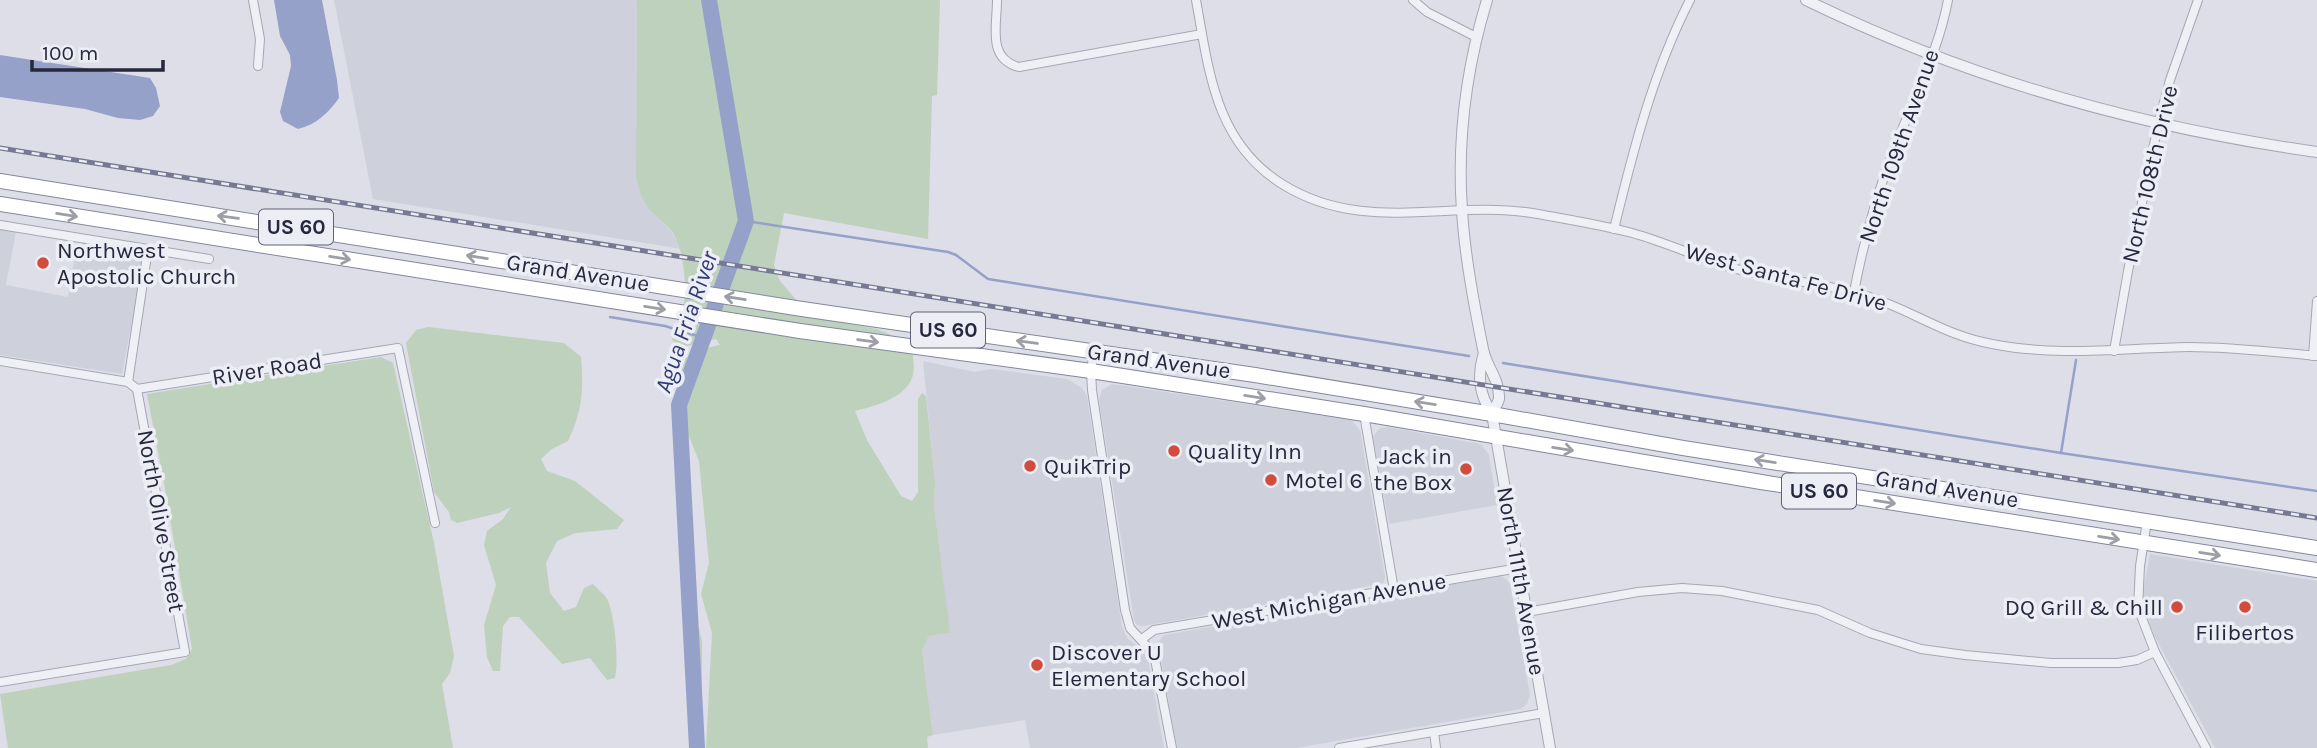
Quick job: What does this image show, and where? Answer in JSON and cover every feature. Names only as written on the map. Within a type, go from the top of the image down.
[{"type":"highway","name":"Grand Avenue","points":[[0,181],[802,309],[1094,351],[1492,414],[1683,448],[2317,548]]},
{"type":"highway","name":"Grand Avenue","points":[[0,204],[800,331],[1091,371],[1364,414],[2317,570]]},
{"type":"street","points":[[253,0],[260,38],[258,66]]},
{"type":"street","points":[[998,0],[998,53],[1004,61],[1019,68],[1202,34]]},
{"type":"street","name":"West Santa Fe Drive","points":[[1196,0],[1213,90],[1228,126],[1244,151],[1280,183],[1309,199],[1331,207],[1355,212],[1411,214],[1462,210],[1534,213],[1614,229],[1667,244],[1729,267],[1854,292],[1884,302],[1944,331],[1973,340],[2034,351],[2191,347],[2315,356]]},
{"type":"street","points":[[1413,0],[1427,12],[1476,37]]},
{"type":"street","name":"North 111th Avenue","points":[[1487,0],[1467,83],[1462,131],[1462,210],[1484,353],[1479,370],[1484,401],[1492,414],[1550,748]]},
{"type":"street","points":[[1614,229],[1651,93],[1671,36],[1690,0]]},
{"type":"street","points":[[1806,0],[1932,55],[2017,86],[2158,124],[2258,144],[2317,152]]},
{"type":"street","name":"North 109th Avenue","points":[[1854,292],[1866,229],[1932,55],[1948,0]]},
{"type":"street","name":"North 108th Drive","points":[[2114,351],[2158,124],[2198,0]]},
{"type":"street","points":[[0,225],[209,258]]},
{"type":"street","points":[[128,382],[148,249]]},
{"type":"street","points":[[2315,356],[2317,301]]},
{"type":"street","name":"River Road","points":[[137,389],[398,348],[435,523]]},
{"type":"street","points":[[1094,351],[1091,371],[1125,610],[1130,628],[1154,654],[1172,748]]},
{"type":"street","points":[[0,360],[128,382],[137,389]]},
{"type":"street","name":"North Olive Street","points":[[0,682],[185,652],[137,389]]},
{"type":"street","points":[[1364,414],[1394,590]]},
{"type":"street","points":[[2147,521],[2140,566],[2138,608],[2155,652],[2206,748]]},
{"type":"street","name":"West Michigan Avenue","points":[[1142,639],[1154,630],[1520,568]]},
{"type":"street","points":[[1527,612],[1638,592],[1682,588],[1722,591],[1812,609],[1870,633],[1921,649],[2051,663],[2118,663],[2137,660],[2155,652]]},
{"type":"street","points":[[1339,748],[1544,713]]},
{"type":"street","points":[[1434,732],[1436,748]]},
{"type":"shaded area","points":[[334,0],[637,0],[636,179],[644,203],[671,231],[682,249],[373,199]]},
{"type":"shaded area","points":[[0,229],[16,232],[6,285],[68,297],[78,240],[145,252],[122,374],[0,355]]},
{"type":"shaded area","points":[[923,361],[975,372],[992,369],[1067,379],[1082,388],[1087,396],[1122,627],[1127,638],[1148,658],[1164,748],[1030,748],[1025,720],[933,735],[922,650],[929,636],[949,633],[934,506],[935,481]]},
{"type":"shaded area","points":[[1112,384],[1351,420],[1360,430],[1384,582],[1137,625],[1134,620],[1099,400],[1102,390]]},
{"type":"shaded area","points":[[1388,427],[1481,444],[1489,455],[1497,505],[1389,524],[1373,437],[1380,428]]},
{"type":"shaded area","points":[[2150,554],[2317,581],[2317,748],[2215,748],[2154,635],[2146,613],[2142,598]]},
{"type":"shaded area","points":[[1500,576],[1510,584],[1530,695],[1527,704],[1521,709],[1296,748],[1177,748],[1158,642],[1164,635]]},
{"type":"green space","points":[[637,0],[940,0],[937,95],[932,96],[928,239],[784,213],[774,265],[780,281],[811,317],[877,329],[912,344],[914,370],[908,385],[888,400],[855,411],[867,440],[901,496],[912,501],[918,492],[918,399],[922,393],[926,396],[935,481],[934,506],[950,633],[929,636],[922,650],[933,735],[927,737],[928,748],[706,748],[712,633],[701,594],[709,563],[699,461],[684,425],[677,376],[681,362],[697,350],[720,345],[716,339],[679,348],[672,339],[678,329],[684,302],[682,256],[673,233],[644,202],[636,179]]},
{"type":"green space","points":[[428,327],[564,343],[581,357],[581,400],[573,430],[568,441],[552,449],[541,459],[547,471],[575,481],[624,520],[617,529],[575,533],[557,541],[546,563],[550,593],[564,611],[576,607],[584,588],[593,584],[607,599],[616,640],[615,678],[607,680],[590,658],[562,664],[519,617],[510,617],[503,626],[500,671],[493,671],[487,657],[484,625],[496,585],[484,545],[487,531],[503,519],[511,507],[499,513],[457,523],[451,520],[449,512],[434,492],[406,343],[416,330]]},
{"type":"green space","points":[[381,357],[393,363],[434,543],[454,656],[450,673],[442,684],[453,748],[8,748],[0,694],[171,665],[186,659],[192,649],[147,394]]},
{"type":"green space","points":[[678,432],[684,457],[685,502],[693,566],[692,600],[702,641],[702,748],[695,731],[693,645],[685,599],[675,478]]},
{"type":"water","points":[[274,0],[322,0],[337,80],[339,98],[316,121],[298,129],[283,121],[280,112],[291,66],[290,55],[280,36]]},
{"type":"water","points":[[0,55],[150,78],[156,88],[160,106],[153,116],[140,120],[0,97]]},
{"type":"waterway","name":"Agua Fria River","points":[[697,748],[679,405],[746,221],[709,0]]},
{"type":"waterway","points":[[746,221],[948,252],[988,279],[1469,356]]},
{"type":"waterway","points":[[610,317],[665,326],[704,338]]},
{"type":"waterway","points":[[2061,453],[2076,360]]},
{"type":"waterway","points":[[1503,363],[2061,453],[2317,491]]},
{"type":"railway","points":[[0,148],[2317,518]]},
{"type":"place","name":"Northwest Apostolic Church","points":[[43,263]]},
{"type":"place","name":"Quality Inn","points":[[1174,451]]},
{"type":"place","name":"QuikTrip","points":[[1030,466]]},
{"type":"place","name":"Jack in the Box","points":[[1466,469]]},
{"type":"place","name":"Motel 6","points":[[1271,480]]},
{"type":"place","name":"DQ Grill & Chill","points":[[2177,607]]},
{"type":"place","name":"Filibertos","points":[[2245,607]]},
{"type":"place","name":"Discover U Elementary School","points":[[1037,665]]}]
